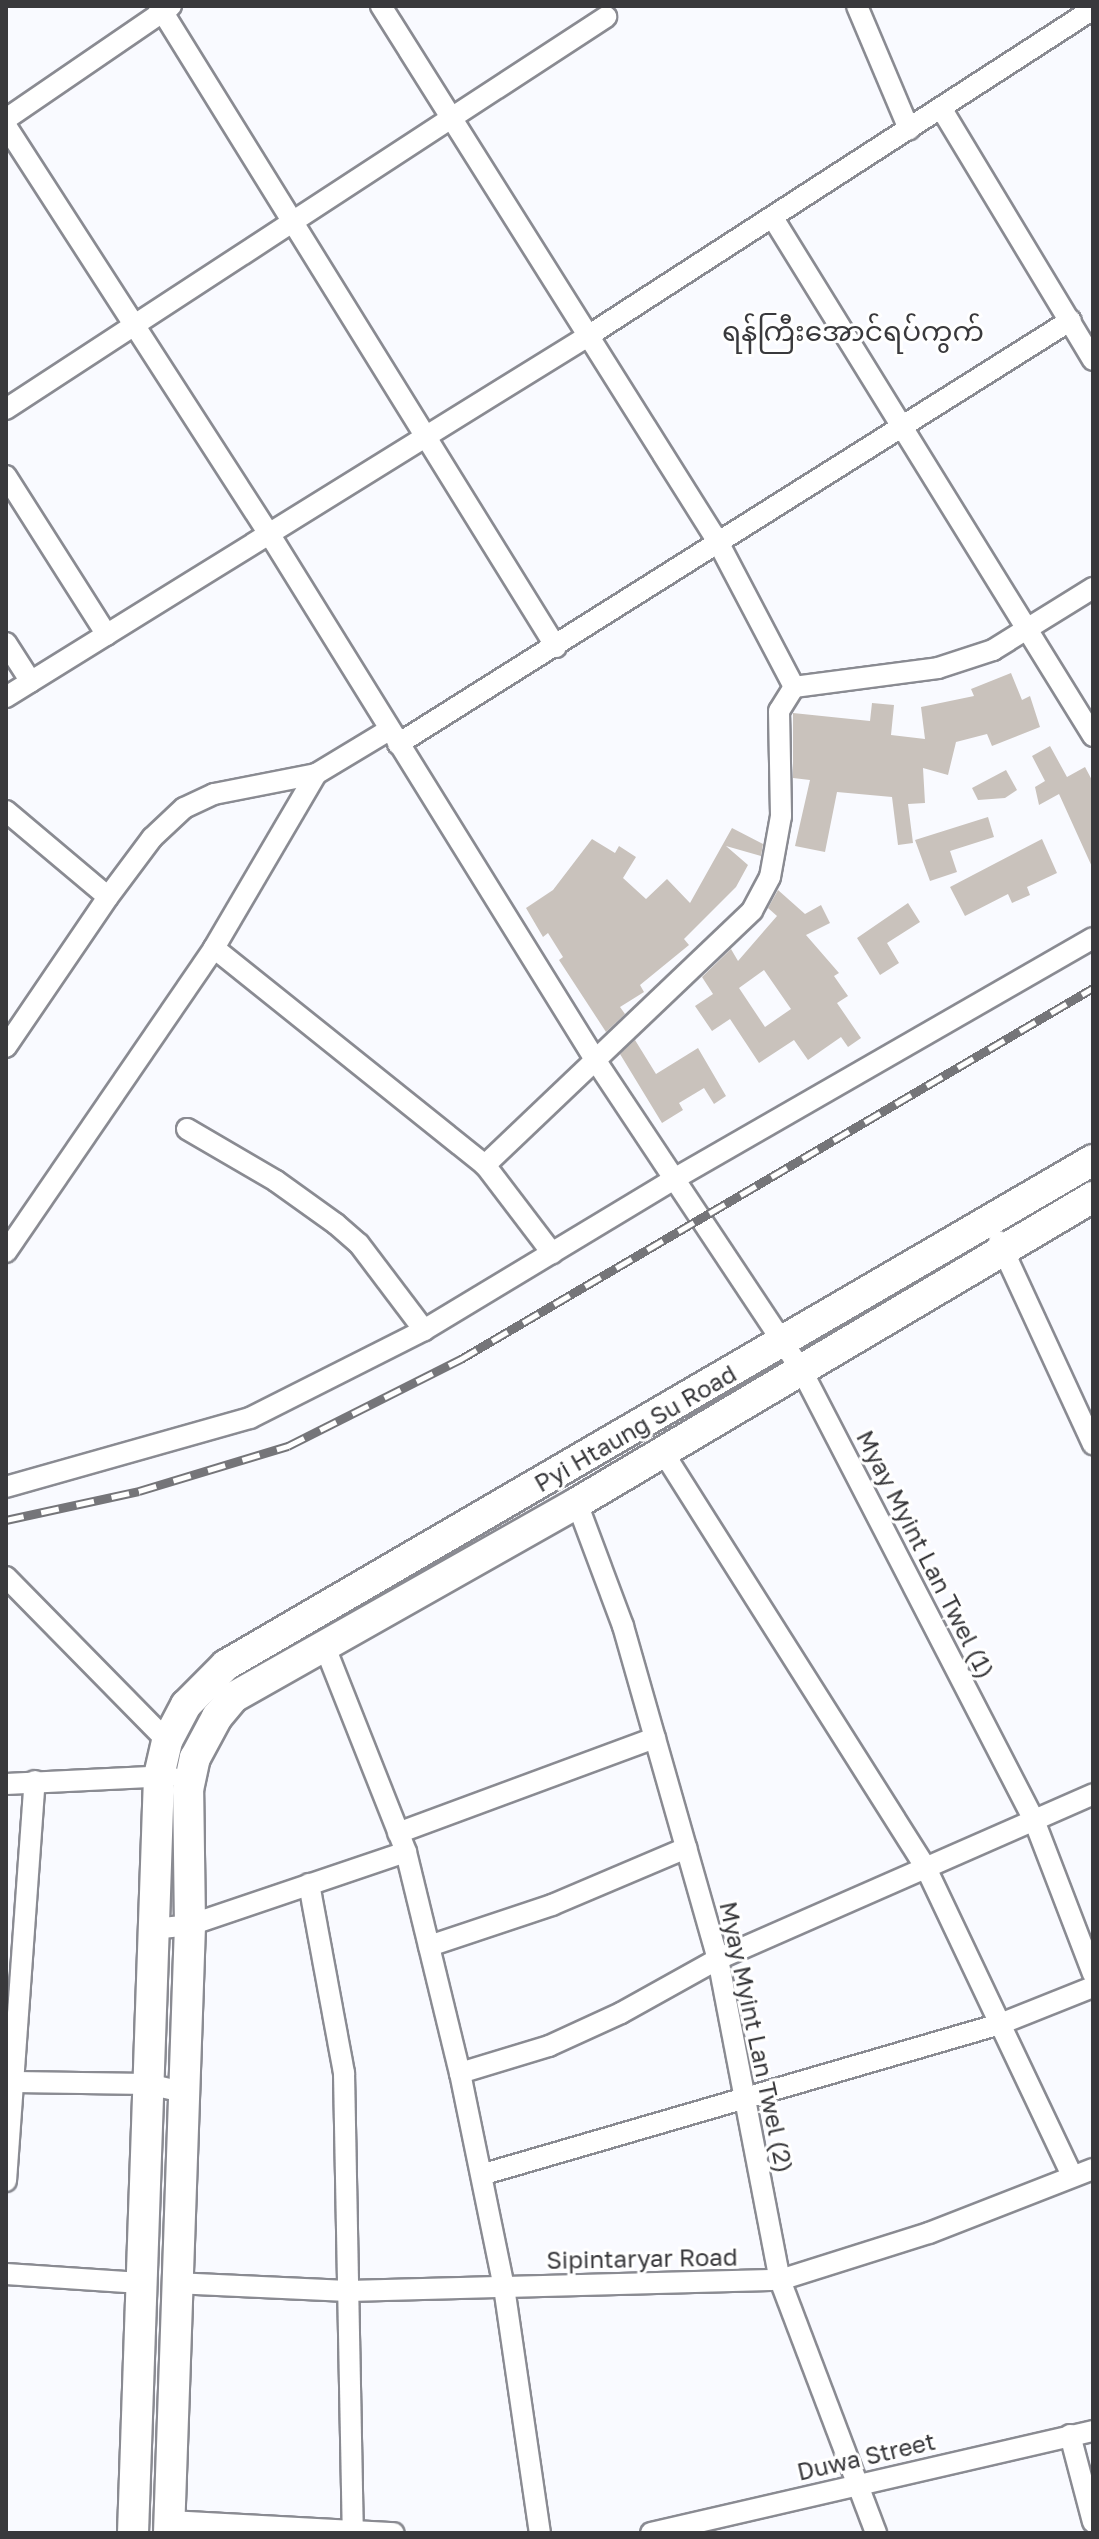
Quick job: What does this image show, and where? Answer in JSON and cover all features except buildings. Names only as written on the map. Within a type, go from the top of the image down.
[{"type":"highway","name":"Pyi Htaung Su Road","points":[[133,2533],[159,1776],[167,1741],[186,1705],[226,1665],[1093,1160]]},
{"type":"highway","name":"Pyi Htaung Su Road","points":[[191,1774],[217,1717],[234,1697],[577,1503],[1093,1197]]},
{"type":"highway","points":[[511,1501],[524,1533]]},
{"type":"highway","points":[[360,1589],[372,1620]]},
{"type":"highway","points":[[170,2527],[174,2283],[190,1925],[191,1774]]},
{"type":"street","points":[[381,6],[718,542],[794,687]]},
{"type":"street","points":[[857,6],[909,129]]},
{"type":"street","points":[[6,119],[164,8],[556,647]]},
{"type":"street","points":[[6,697],[588,336],[1093,9]]},
{"type":"street","points":[[6,409],[133,328],[449,115],[606,17]]},
{"type":"street","points":[[941,108],[1093,360]]},
{"type":"street","name":"Myay Myint Lan Twel (1)","points":[[6,126],[133,328],[270,535],[596,1061],[801,1369],[1034,1820],[1093,1974]]},
{"type":"street","points":[[773,218],[900,429],[1093,736]]},
{"type":"street","points":[[6,1047],[108,897],[152,838],[184,808],[214,794],[316,774],[394,737],[556,647],[1071,320]]},
{"type":"street","points":[[6,476],[107,635]]},
{"type":"street","points":[[794,687],[938,668],[993,650],[1093,588]]},
{"type":"street","points":[[6,643],[31,682]]},
{"type":"street","points":[[485,1165],[752,911],[770,877],[781,816],[779,711],[794,687]]},
{"type":"street","points":[[6,1252],[214,948],[316,774]]},
{"type":"street","points":[[6,811],[108,897]]},
{"type":"street","points":[[6,1487],[250,1418],[424,1330],[674,1179],[1093,938]]},
{"type":"street","points":[[214,948],[485,1165],[552,1253]]},
{"type":"street","points":[[187,1129],[276,1181],[336,1224],[359,1244],[424,1330]]},
{"type":"street","points":[[985,1224],[1005,1248],[1093,1444]]},
{"type":"street","points":[[663,1452],[926,1868],[1072,2176]]},
{"type":"street","name":"Myay Myint Lan Twel (2)","points":[[577,1503],[623,1626],[718,1959],[780,2280],[861,2484],[876,2533]]},
{"type":"street","points":[[8,1582],[167,1741]]},
{"type":"street","points":[[325,1647],[402,1842],[460,2073],[484,2174],[504,2287],[540,2533]]},
{"type":"street","points":[[153,1929],[190,1925],[309,1884],[402,1842],[655,1738]]},
{"type":"street","points":[[6,1784],[191,1774]]},
{"type":"street","points":[[6,2181],[35,1781]]},
{"type":"street","points":[[460,2073],[549,2046],[718,1959],[1093,1794]]},
{"type":"street","points":[[429,1946],[552,1905],[686,1848]]},
{"type":"street","points":[[309,1884],[344,2073],[353,2527]]},
{"type":"street","points":[[484,2174],[1000,2024],[1093,1987]]},
{"type":"street","points":[[15,2082],[148,2084],[182,2092]]},
{"type":"street","name":"Sipintaryar Road","points":[[174,2283],[348,2291],[780,2280],[929,2233],[1093,2169]]},
{"type":"street","points":[[6,2274],[141,2283]]},
{"type":"street","name":"Duwa Street","points":[[651,2533],[1093,2431]]},
{"type":"street","points":[[1070,2435],[1093,2522]]},
{"type":"street","points":[[170,2527],[353,2527],[394,2533]]},
{"type":"railway","points":[[6,1520],[139,1491],[288,1446],[461,1359],[1093,988]]},
{"type":"district","name":"ရန်ကြီးအောင်ရပ်ကွက်","points":[[853,331]]}]
